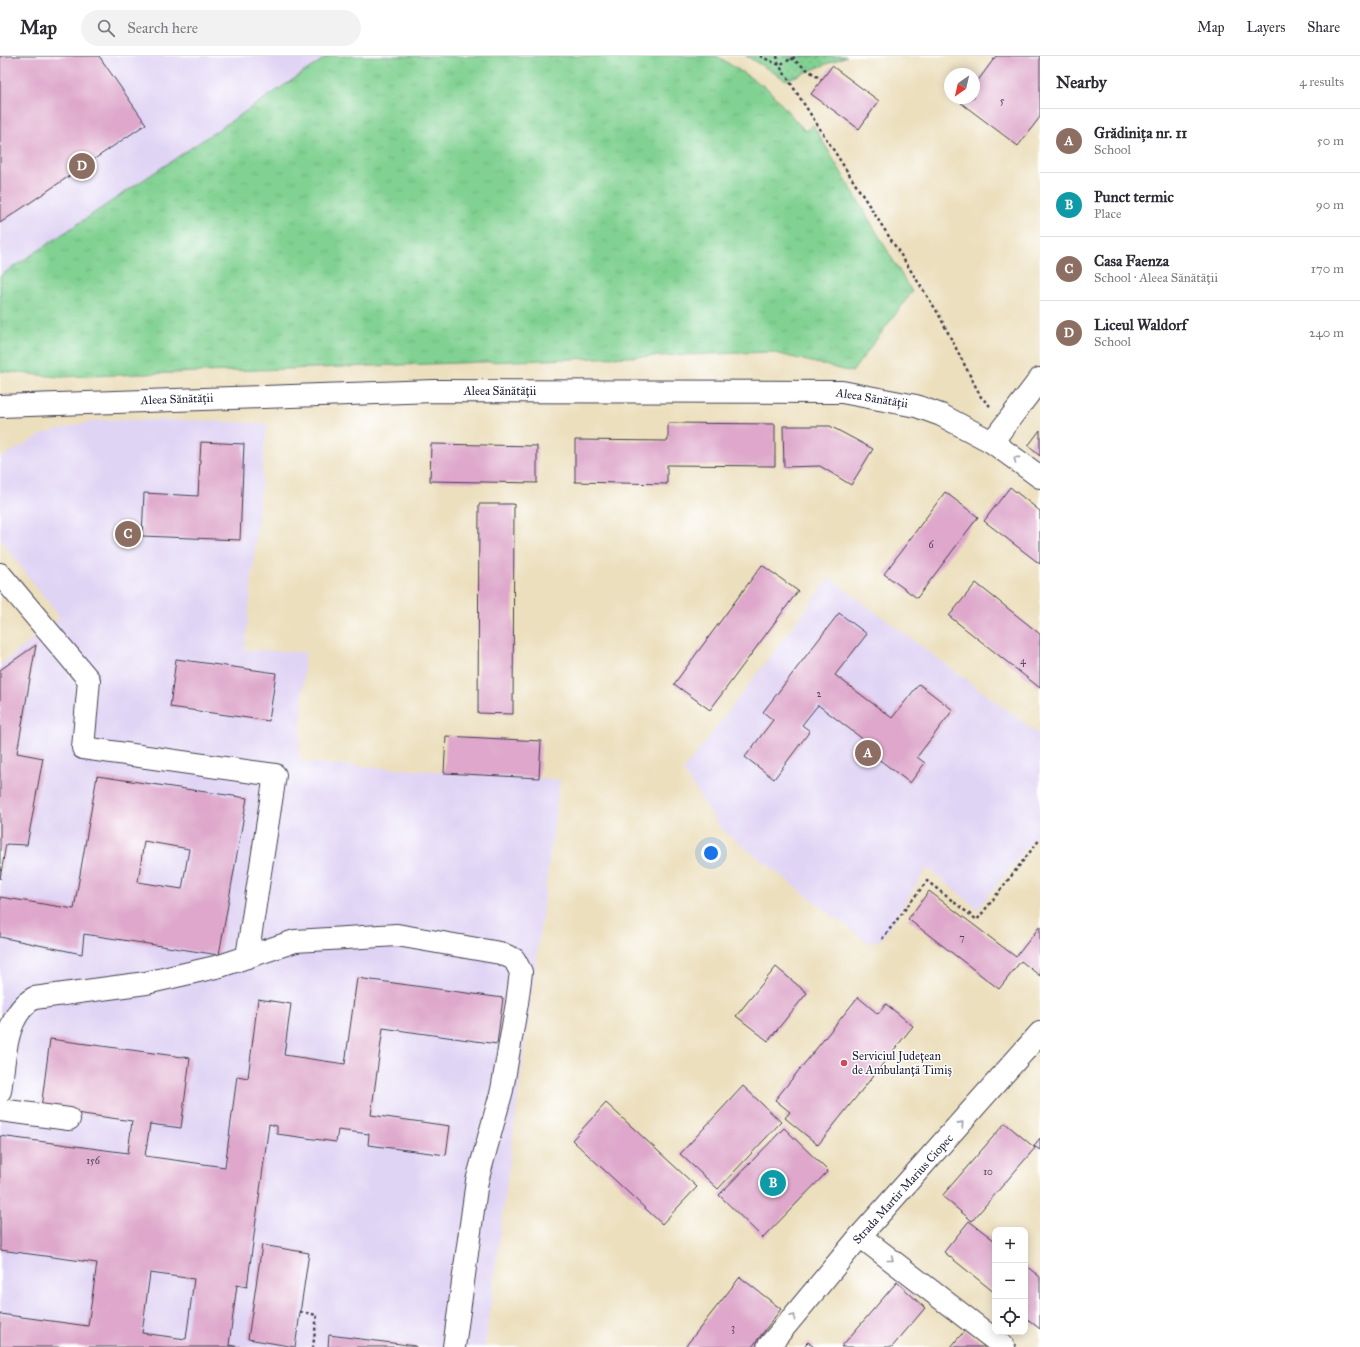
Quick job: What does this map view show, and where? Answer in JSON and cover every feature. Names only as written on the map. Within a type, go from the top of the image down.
[{"type":"street","points":[[992,442],[1040,380]]},
{"type":"street","name":"Aleea Sănătății","points":[[0,406],[434,391],[834,392],[916,406],[941,415],[992,442],[1040,477]]},
{"type":"street","points":[[0,574],[89,680],[83,748],[275,775],[247,957]]},
{"type":"street","points":[[0,1091],[11,1024],[24,1004],[34,998],[146,983],[220,966],[295,941],[397,935],[500,953],[514,959],[520,972],[517,1003],[502,1090],[477,1181],[454,1347]]},
{"type":"street","name":"Strada Martir Marius Ciopec","points":[[768,1347],[860,1236],[1036,1047]]},
{"type":"street","points":[[0,1110],[69,1119]]},
{"type":"street","points":[[860,1236],[1004,1347]]},
{"type":"path","points":[[760,56],[779,65]]},
{"type":"path","points":[[778,56],[779,65],[938,313],[981,397],[1006,422]]},
{"type":"path","points":[[779,65],[797,56]]},
{"type":"path","points":[[791,58],[822,80]]},
{"type":"path","points":[[882,939],[927,881],[977,920],[1040,839]]},
{"type":"path","points":[[300,1312],[317,1315],[314,1347]]},
{"type":"shaded area","points":[[0,56],[328,56],[0,276]]},
{"type":"shaded area","points":[[97,420],[194,420],[267,424],[245,650],[305,652],[299,762],[560,780],[485,1347],[0,1347],[0,665],[60,618],[0,539],[0,458],[45,433]]},
{"type":"shaded area","points":[[830,578],[1040,735],[1040,830],[978,909],[927,868],[882,939],[868,943],[721,829],[683,771]]},
{"type":"green space","points":[[328,56],[717,56],[768,89],[805,131],[813,125],[912,292],[852,372],[771,352],[59,377],[0,371],[0,276]]},
{"type":"green space","points":[[746,56],[847,56],[786,80]]},
{"type":"building","points":[[0,56],[99,56],[146,124],[0,223]]},
{"type":"building","points":[[996,56],[1040,56],[1040,117],[1018,146],[962,104],[980,104],[980,78]]},
{"type":"building","points":[[832,66],[879,101],[859,129],[811,94]]},
{"type":"building","points":[[668,423],[775,424],[775,466],[667,465],[667,484],[575,482],[575,440],[668,441]]},
{"type":"building","points":[[783,426],[830,426],[873,449],[851,485],[820,466],[784,467]]},
{"type":"building","points":[[1040,430],[1040,456],[1028,446]]},
{"type":"building","points":[[201,442],[244,444],[240,540],[142,536],[144,493],[198,496]]},
{"type":"building","points":[[431,444],[537,446],[537,483],[430,481]]},
{"type":"building","points":[[1010,487],[1040,511],[1040,564],[984,521]]},
{"type":"building","points":[[945,492],[978,517],[917,598],[884,574]]},
{"type":"building","points":[[479,504],[514,504],[513,714],[478,713]]},
{"type":"building","points":[[762,565],[798,591],[710,710],[674,684]]},
{"type":"building","points":[[976,583],[1040,634],[1040,688],[949,616]]},
{"type":"building","points":[[839,613],[867,634],[835,675],[892,718],[919,684],[953,710],[917,757],[925,763],[910,783],[860,745],[864,740],[818,705],[802,725],[810,731],[774,779],[745,757],[773,720],[763,712]]},
{"type":"building","points":[[36,645],[17,753],[43,758],[27,845],[6,844],[0,879],[0,670]]},
{"type":"building","points":[[176,659],[276,673],[269,721],[170,707]]},
{"type":"building","points":[[446,736],[541,741],[539,778],[444,773]]},
{"type":"building","points":[[97,776],[247,798],[219,955],[84,934],[82,954],[0,937],[0,897],[74,909]],"holes":[[[144,841],[189,849],[182,889],[138,882]]]},
{"type":"building","points":[[929,891],[1016,957],[1040,926],[1040,976],[1021,961],[999,989],[908,919]]},
{"type":"building","points":[[776,967],[807,993],[768,1041],[736,1016]]},
{"type":"building","points":[[357,978],[503,998],[497,1044],[383,1028],[371,1115],[450,1126],[446,1155],[368,1145],[369,1134],[338,1130],[336,1142],[277,1134],[277,1126],[269,1124],[247,1287],[237,1285],[229,1345],[240,1347],[0,1347],[0,1314],[88,1326],[97,1263],[0,1250],[0,1136],[128,1153],[132,1121],[41,1108],[50,1039],[190,1058],[181,1128],[150,1124],[145,1156],[225,1167],[237,1076],[248,1078],[258,999],[291,1004],[284,1055],[345,1064]],"holes":[[[150,1273],[194,1279],[186,1339],[142,1333]]]},
{"type":"building","name":"Serviciul Județean de Ambulanță Timiș","points":[[858,997],[878,1014],[886,1004],[913,1026],[818,1145],[785,1118],[790,1112],[775,1100]]},
{"type":"building","points":[[743,1086],[781,1122],[718,1189],[680,1154]]},
{"type":"building","points":[[606,1103],[697,1187],[662,1224],[572,1140]]},
{"type":"building","points":[[1005,1123],[1035,1148],[972,1221],[942,1196]]},
{"type":"building","points":[[784,1128],[828,1171],[763,1238],[719,1195]]},
{"type":"building","points":[[1040,1138],[1040,1150],[1034,1146]]},
{"type":"building","points":[[969,1221],[992,1239],[992,1291],[944,1252]]},
{"type":"building","points":[[262,1245],[309,1253],[295,1347],[248,1339]]},
{"type":"building","points":[[1028,1267],[1040,1277],[1040,1329],[1028,1319]]},
{"type":"building","points":[[740,1277],[781,1309],[752,1347],[685,1347]]},
{"type":"building","points":[[897,1282],[925,1308],[892,1347],[841,1347]]},
{"type":"building","points":[[965,1330],[988,1347],[951,1347]]},
{"type":"building","points":[[329,1335],[416,1346],[416,1347],[328,1347]]},
{"type":"building","points":[[808,1342],[814,1347],[803,1347]]},
{"type":"place","name":"Liceul Waldorf","points":[[82,166]]},
{"type":"place","name":"Casa Faenza","points":[[128,534]]},
{"type":"place","name":"Grădinița nr. 11","points":[[868,753]]},
{"type":"place","name":"Serviciul Județean de Ambulanță Timiș","points":[[844,1063]]},
{"type":"place","name":"Punct termic","points":[[773,1183]]}]
